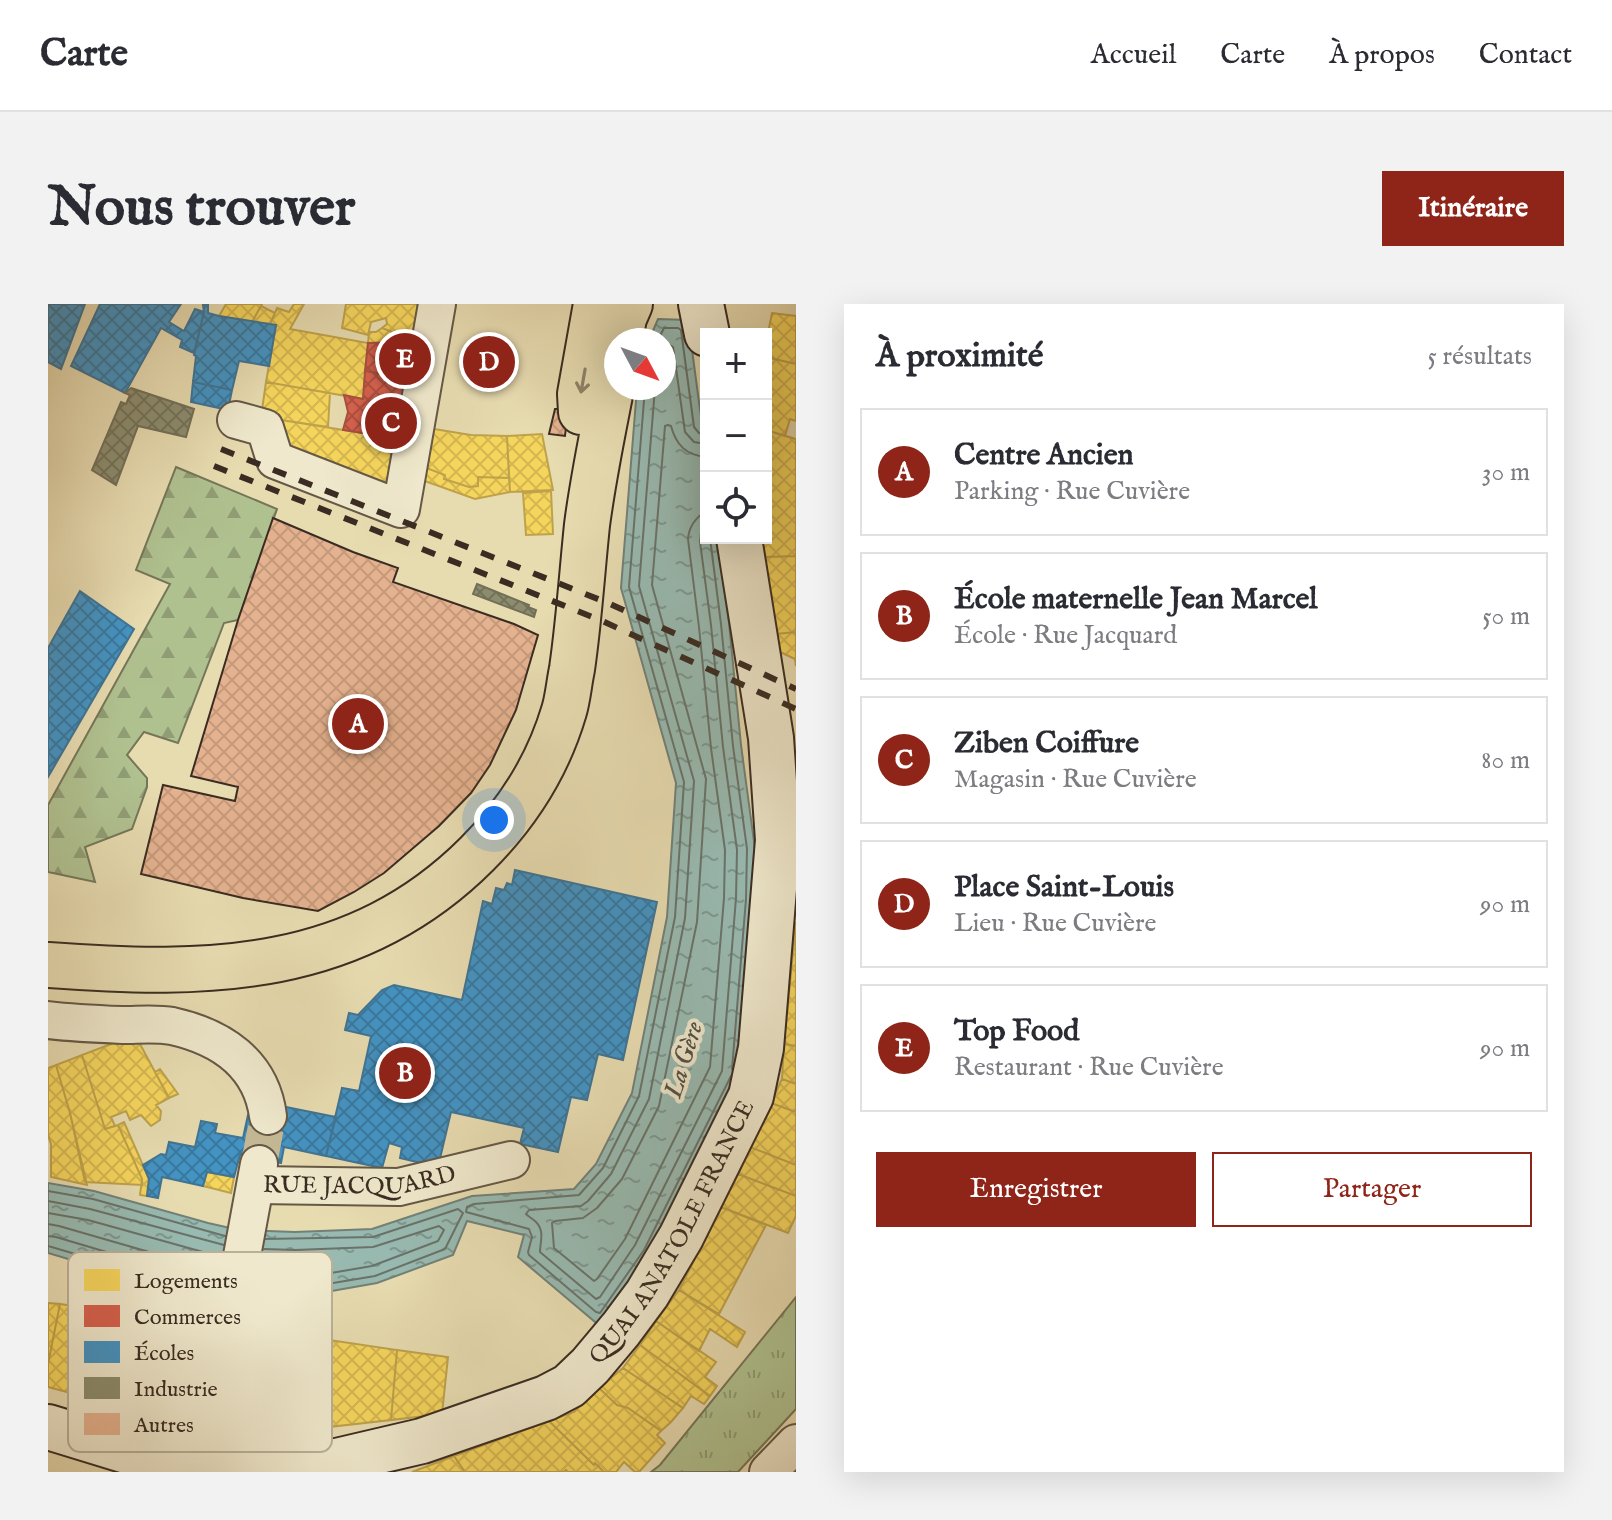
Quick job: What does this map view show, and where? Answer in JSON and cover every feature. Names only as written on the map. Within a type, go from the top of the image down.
[{"type":"main road","points":[[588,522],[580,394],[596,304]]},
{"type":"main road","points":[[622,328],[630,304]]},
{"type":"main road","points":[[701,304],[706,328]]},
{"type":"main road","points":[[731,328],[733,304]]},
{"type":"main road","points":[[48,965],[121,971],[188,970],[284,959],[366,932],[400,914],[461,870],[514,812],[552,746],[565,708],[577,636],[588,522],[610,400]]},
{"type":"main road","name":"QUAI ANATOLE FRANCE","points":[[130,1452],[193,1469],[328,1463],[422,1441],[546,1398],[569,1386],[590,1366],[647,1294],[681,1237],[751,1096],[761,1048],[778,840],[771,738],[740,544]]},
{"type":"main road","name":"QUAI ANATOLE FRANCE","points":[[48,1427],[68,1433]]},
{"type":"street","points":[[236,420],[265,428],[275,460],[401,509],[437,304]]},
{"type":"street","points":[[48,1020],[170,1026],[223,1044],[247,1066],[266,1101],[268,1116]]},
{"type":"street","name":"RUE JACQUARD","points":[[243,1252],[255,1186],[399,1187],[511,1160]]},
{"type":"street","points":[[768,1472],[796,1443]]},
{"type":"green space","points":[[176,467],[277,509],[238,620],[224,623],[178,743],[144,732],[127,755],[147,778],[147,787],[132,829],[85,847],[95,882],[48,872],[48,805],[170,584],[136,570]]},
{"type":"green space","points":[[796,1297],[796,1409],[738,1472],[651,1472],[660,1465]]},
{"type":"water","name":"La Gère","points":[[658,319],[688,320],[700,409],[700,544],[718,544],[755,849],[740,1076],[651,1255],[601,1327],[518,1257],[524,1235],[467,1221],[453,1255],[377,1283],[332,1291],[332,1252],[68,1252],[68,1259],[48,1253],[48,1183],[94,1191],[239,1230],[295,1232],[372,1229],[472,1196],[574,1189],[596,1164],[632,1093],[667,917],[676,783],[621,588],[636,400],[676,400],[676,328],[654,328]]},
{"type":"building: Logements","points":[[226,304],[262,304],[252,322],[219,316]]},
{"type":"building: Logements","points":[[294,304],[304,304],[290,329],[368,343],[363,399],[266,382],[276,325],[270,324],[277,308],[289,312]]},
{"type":"building: Logements","points":[[346,304],[418,304],[414,331],[395,333],[382,328],[387,324],[386,318],[371,322],[368,335],[342,328]]},
{"type":"building: Logements","points":[[261,306],[275,313],[270,324],[252,322]]},
{"type":"building: Logements","points":[[772,313],[796,316],[796,364],[772,358],[772,328],[769,328]]},
{"type":"building: Logements","points":[[382,328],[395,333],[414,331],[413,342],[368,343],[369,332]]},
{"type":"building: Logements","points":[[772,358],[796,364],[796,421],[790,419],[785,436],[772,432]]},
{"type":"building: Logements","points":[[266,382],[330,393],[328,427],[261,417]]},
{"type":"building: Logements","points":[[275,419],[400,439],[388,489],[279,448]]},
{"type":"building: Logements","points":[[428,428],[471,435],[507,436],[509,478],[478,477],[478,486],[469,487],[444,479],[445,475],[424,467]]},
{"type":"building: Logements","points":[[772,432],[796,439],[796,556],[765,557],[763,544],[772,544]]},
{"type":"building: Logements","points":[[542,434],[553,490],[510,492],[507,436]]},
{"type":"building: Logements","points":[[424,467],[445,475],[444,479],[469,487],[478,486],[478,477],[509,478],[510,492],[475,499],[422,480]]},
{"type":"building: Logements","points":[[551,491],[553,534],[526,535],[523,493]]},
{"type":"building: Logements","points":[[796,556],[796,632],[776,634],[765,557]]},
{"type":"building: Logements","points":[[796,632],[796,666],[795,659],[780,652],[776,634]]},
{"type":"building: Logements","points":[[796,922],[796,1046],[784,1044]]},
{"type":"building: Logements","points":[[133,1031],[169,1098],[156,1105],[161,1111],[160,1120],[151,1126],[141,1115],[130,1120],[126,1111],[111,1117],[115,1126],[105,1129],[82,1055]]},
{"type":"building: Logements","points":[[784,1044],[796,1046],[796,1084],[782,1079]]},
{"type":"building: Logements","points":[[82,1055],[105,1129],[118,1125],[142,1185],[85,1182],[56,1065]]},
{"type":"building: Logements","points":[[56,1065],[87,1185],[51,1177],[48,1068]]},
{"type":"building: Logements","points":[[160,1069],[178,1094],[169,1098],[155,1072]]},
{"type":"building: Logements","points":[[782,1079],[796,1084],[796,1112],[771,1103]]},
{"type":"building: Logements","points":[[771,1103],[796,1112],[796,1165],[750,1147]]},
{"type":"building: Logements","points":[[124,1122],[149,1179],[147,1196],[140,1195],[142,1179],[118,1125]]},
{"type":"building: Logements","points":[[750,1147],[796,1165],[796,1196],[738,1174]]},
{"type":"building: Logements","points":[[207,1172],[234,1177],[231,1193],[203,1186]]},
{"type":"building: Logements","points":[[738,1174],[796,1196],[796,1216],[788,1233],[721,1207]]},
{"type":"building: Logements","points":[[721,1207],[766,1225],[719,1314],[679,1290]]},
{"type":"building: Logements","points":[[679,1290],[745,1332],[737,1347],[710,1329],[699,1351],[656,1321]]},
{"type":"building: Logements","points":[[48,1303],[60,1304],[48,1364]]},
{"type":"building: Logements","points":[[60,1304],[68,1305],[68,1392],[48,1387],[48,1364]]},
{"type":"building: Logements","points":[[656,1321],[716,1362],[705,1377],[717,1386],[710,1396],[640,1345]]},
{"type":"building: Logements","points":[[332,1340],[397,1350],[391,1420],[332,1427]]},
{"type":"building: Logements","points":[[640,1345],[710,1396],[704,1404],[691,1396],[683,1408],[623,1368]]},
{"type":"building: Logements","points":[[397,1350],[448,1357],[442,1414],[391,1420]]},
{"type":"building: Logements","points":[[623,1368],[683,1408],[661,1431],[628,1408],[617,1405],[599,1388]]},
{"type":"building: Logements","points":[[599,1388],[617,1405],[628,1408],[661,1431],[657,1435],[665,1443],[639,1472],[624,1462],[616,1472],[604,1472],[549,1421],[574,1412]]},
{"type":"building: Logements","points":[[549,1421],[604,1472],[465,1472],[454,1456]]},
{"type":"building: Logements","points":[[454,1456],[465,1472],[412,1472]]},
{"type":"building: Commerces","points":[[413,342],[408,378],[365,371],[368,343]]},
{"type":"building: Commerces","points":[[365,371],[408,378],[400,439],[343,430],[348,412],[344,395],[363,399]]},
{"type":"building: Écoles","points":[[48,304],[85,304],[61,369],[48,362]]},
{"type":"building: Écoles","points":[[100,304],[181,304],[169,322],[184,331],[195,309],[204,312],[194,353],[180,347],[182,340],[161,328],[125,393],[71,366]]},
{"type":"building: Écoles","points":[[203,305],[208,305],[208,313],[276,325],[269,366],[239,361],[232,390],[193,382],[194,355]]},
{"type":"building: Écoles","points":[[193,382],[232,390],[228,410],[191,402]]},
{"type":"building: Écoles","points":[[80,591],[134,629],[48,777],[48,648]]},
{"type":"building: Écoles","points":[[515,870],[657,902],[623,1060],[598,1054],[587,1100],[571,1097],[558,1152],[520,1144],[524,1128],[451,1112],[438,1167],[400,1158],[402,1147],[389,1143],[382,1168],[326,1156],[342,1088],[359,1091],[371,1036],[345,1030],[349,1013],[358,1015],[382,990],[394,985],[462,1000],[483,901],[492,904],[496,888],[504,890],[507,883],[512,885]]},
{"type":"building: Écoles","points":[[281,1106],[336,1117],[326,1156],[284,1147],[281,1163],[240,1155],[234,1177],[207,1172],[203,1186],[162,1177],[158,1198],[147,1196],[149,1179],[143,1165],[161,1154],[166,1155],[169,1142],[195,1147],[201,1121],[217,1124],[215,1133],[243,1138],[248,1115],[277,1121]]},
{"type":"building: Industrie","points":[[131,388],[194,409],[186,437],[138,426],[116,485],[92,470],[121,402],[126,404],[130,395],[125,393]]},
{"type":"building: Industrie","points":[[477,584],[529,605],[536,610],[534,617],[473,594]]},
{"type":"building: Autres","points":[[555,409],[568,409],[565,436],[549,434]]},
{"type":"building: Autres","points":[[273,518],[398,568],[393,582],[538,635],[516,710],[490,765],[471,793],[439,826],[384,873],[318,911],[243,898],[141,874],[163,785],[235,801],[238,787],[191,776],[238,620]]},
{"type":"tunnel","points":[[259,1164],[268,1116]]},
{"type":"railway","points":[[221,449],[608,603],[796,689]]},
{"type":"railway","points":[[214,466],[600,620],[796,709]]},
{"type":"place","name":"Top Food","points":[[405,359]]},
{"type":"place","name":"Place Saint-Louis","points":[[489,362]]},
{"type":"place","name":"Ziben Coiffure","points":[[391,423]]},
{"type":"place","name":"Centre Ancien","points":[[358,724]]},
{"type":"place","name":"École maternelle Jean Marcel","points":[[405,1073]]}]
